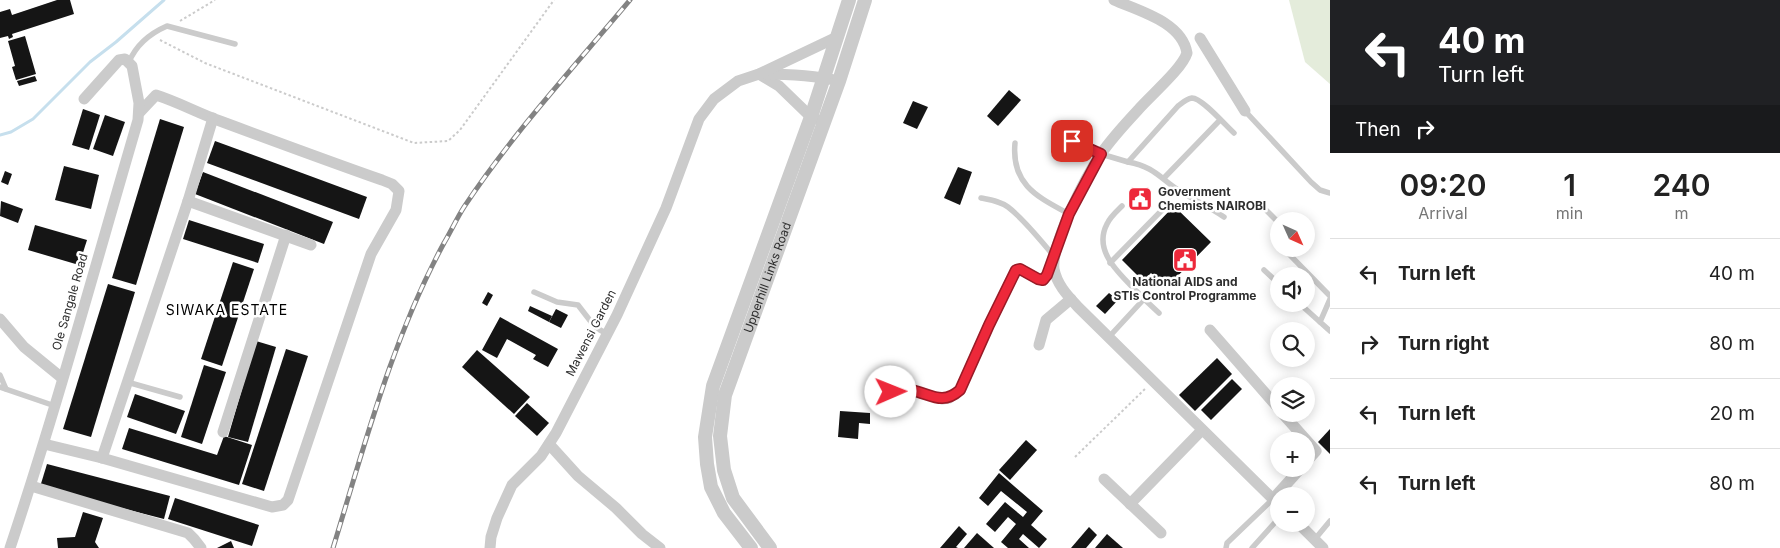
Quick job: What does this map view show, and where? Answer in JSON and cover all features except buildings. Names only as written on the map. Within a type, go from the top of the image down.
[{"type":"street","name":"Upperhill Links Road","points":[[770,548],[733,498],[724,470],[720,436],[726,396],[818,120],[823,77],[849,0]]},
{"type":"street","name":"Upperhill Links Road","points":[[751,548],[724,513],[711,487],[705,437],[713,386],[818,120],[839,81],[864,0]]},
{"type":"street","points":[[891,392],[910,390],[942,399],[954,395],[960,390],[1016,270],[1020,269],[1043,280],[1055,256],[1069,214],[1101,154],[1136,112],[1182,64],[1187,53],[1182,39],[1172,29],[1150,16],[1114,0]]},
{"type":"street","points":[[759,74],[837,37]]},
{"type":"street","points":[[1200,38],[1245,111]]},
{"type":"street","points":[[84,99],[119,60],[126,59],[129,62]]},
{"type":"street","name":"Ole Sangale Road","points":[[10,548],[44,444],[140,112],[132,66],[129,62]]},
{"type":"street","points":[[759,74],[794,74],[839,81]]},
{"type":"street","points":[[759,74],[778,86],[818,120]]},
{"type":"street","name":"Mawensi Garden","points":[[490,548],[491,537],[497,518],[512,485],[541,456],[549,444],[607,334],[666,208],[698,119],[714,99],[738,80],[759,74]]},
{"type":"street","points":[[44,444],[102,458],[272,507],[283,505],[288,500],[371,254],[396,210],[399,191],[392,184],[156,95],[140,112]]},
{"type":"street","points":[[102,458],[188,201],[213,118]]},
{"type":"street","points":[[188,201],[311,245]]},
{"type":"street","points":[[223,432],[286,236]]},
{"type":"street","points":[[1055,256],[1054,269],[1064,292],[1108,338],[1270,496]]},
{"type":"street","points":[[1039,345],[1046,320],[1071,299]]},
{"type":"street","points":[[0,319],[24,347],[62,378]]},
{"type":"street","points":[[1210,330],[1270,399]]},
{"type":"street","points":[[1290,422],[1299,432]]},
{"type":"street","points":[[1130,504],[1202,430]]},
{"type":"street","points":[[549,444],[578,476],[660,548]]},
{"type":"street","points":[[1104,479],[1161,533]]},
{"type":"street","points":[[31,486],[188,534],[194,538],[201,548]]},
{"type":"street","points":[[1307,532],[1319,543]]},
{"type":"lane","points":[[129,62],[134,51],[157,30],[167,26],[235,44]]},
{"type":"lane","points":[[1128,162],[1168,116],[1185,100],[1191,98],[1200,101],[1234,133]]},
{"type":"lane","points":[[1245,111],[1311,182],[1320,190],[1330,193]]},
{"type":"lane","points":[[1164,178],[1220,120]]},
{"type":"lane","points":[[1058,134],[1101,154],[1142,165],[1164,178],[1183,193],[1207,205],[1224,217]]},
{"type":"lane","points":[[1015,144],[1014,157],[1018,174],[1027,188],[1037,196],[1069,214]]},
{"type":"lane","points":[[981,198],[996,201],[1007,206],[1055,256]]},
{"type":"lane","points":[[1110,263],[1168,204]]},
{"type":"lane","points":[[1122,206],[1107,223],[1103,234],[1104,248],[1110,263],[1159,313]]},
{"type":"lane","points":[[1267,211],[1270,214]]},
{"type":"lane","points":[[1293,258],[1330,298],[1320,322]]},
{"type":"lane","points":[[1264,270],[1270,276]]},
{"type":"lane","points":[[534,292],[558,302],[578,305],[595,327],[607,334]]},
{"type":"lane","points":[[1108,338],[1144,299]]},
{"type":"lane","points":[[1309,312],[1330,331]]},
{"type":"lane","points":[[0,375],[3,388],[55,406]]},
{"type":"lane","points":[[127,382],[180,397]]},
{"type":"lane","points":[[1226,548],[1227,543],[1270,507]]},
{"type":"lane","points":[[1319,543],[1330,521]]},
{"type":"lane","points":[[1252,548],[1270,528]]},
{"type":"path","points":[[171,27],[215,0]]},
{"type":"path","points":[[154,38],[206,62],[414,143],[448,141],[460,130],[554,0]]},
{"type":"path","points":[[1075,457],[1153,381]]},
{"type":"green space","points":[[1289,0],[1330,0],[1330,84],[1305,62]]},
{"type":"waterway","points":[[0,135],[11,132],[33,119],[90,62],[164,0]]},
{"type":"railway","points":[[333,548],[368,431],[394,354],[426,279],[444,243],[464,207],[503,153],[544,101],[630,0]]},
{"type":"place","name":"Government Chemists NAIROBI","points":[[1140,199]]},
{"type":"place","name":"National AIDS and STIs Control Programme","points":[[1185,260]]},
{"type":"district","name":"SIWAKA ESTATE","points":[[227,310]]},
{"type":"route","points":[[891,392],[910,390],[942,399],[954,395],[960,390],[1016,270],[1020,269],[1043,280],[1047,275],[1069,214],[1101,154],[1072,141]]}]
